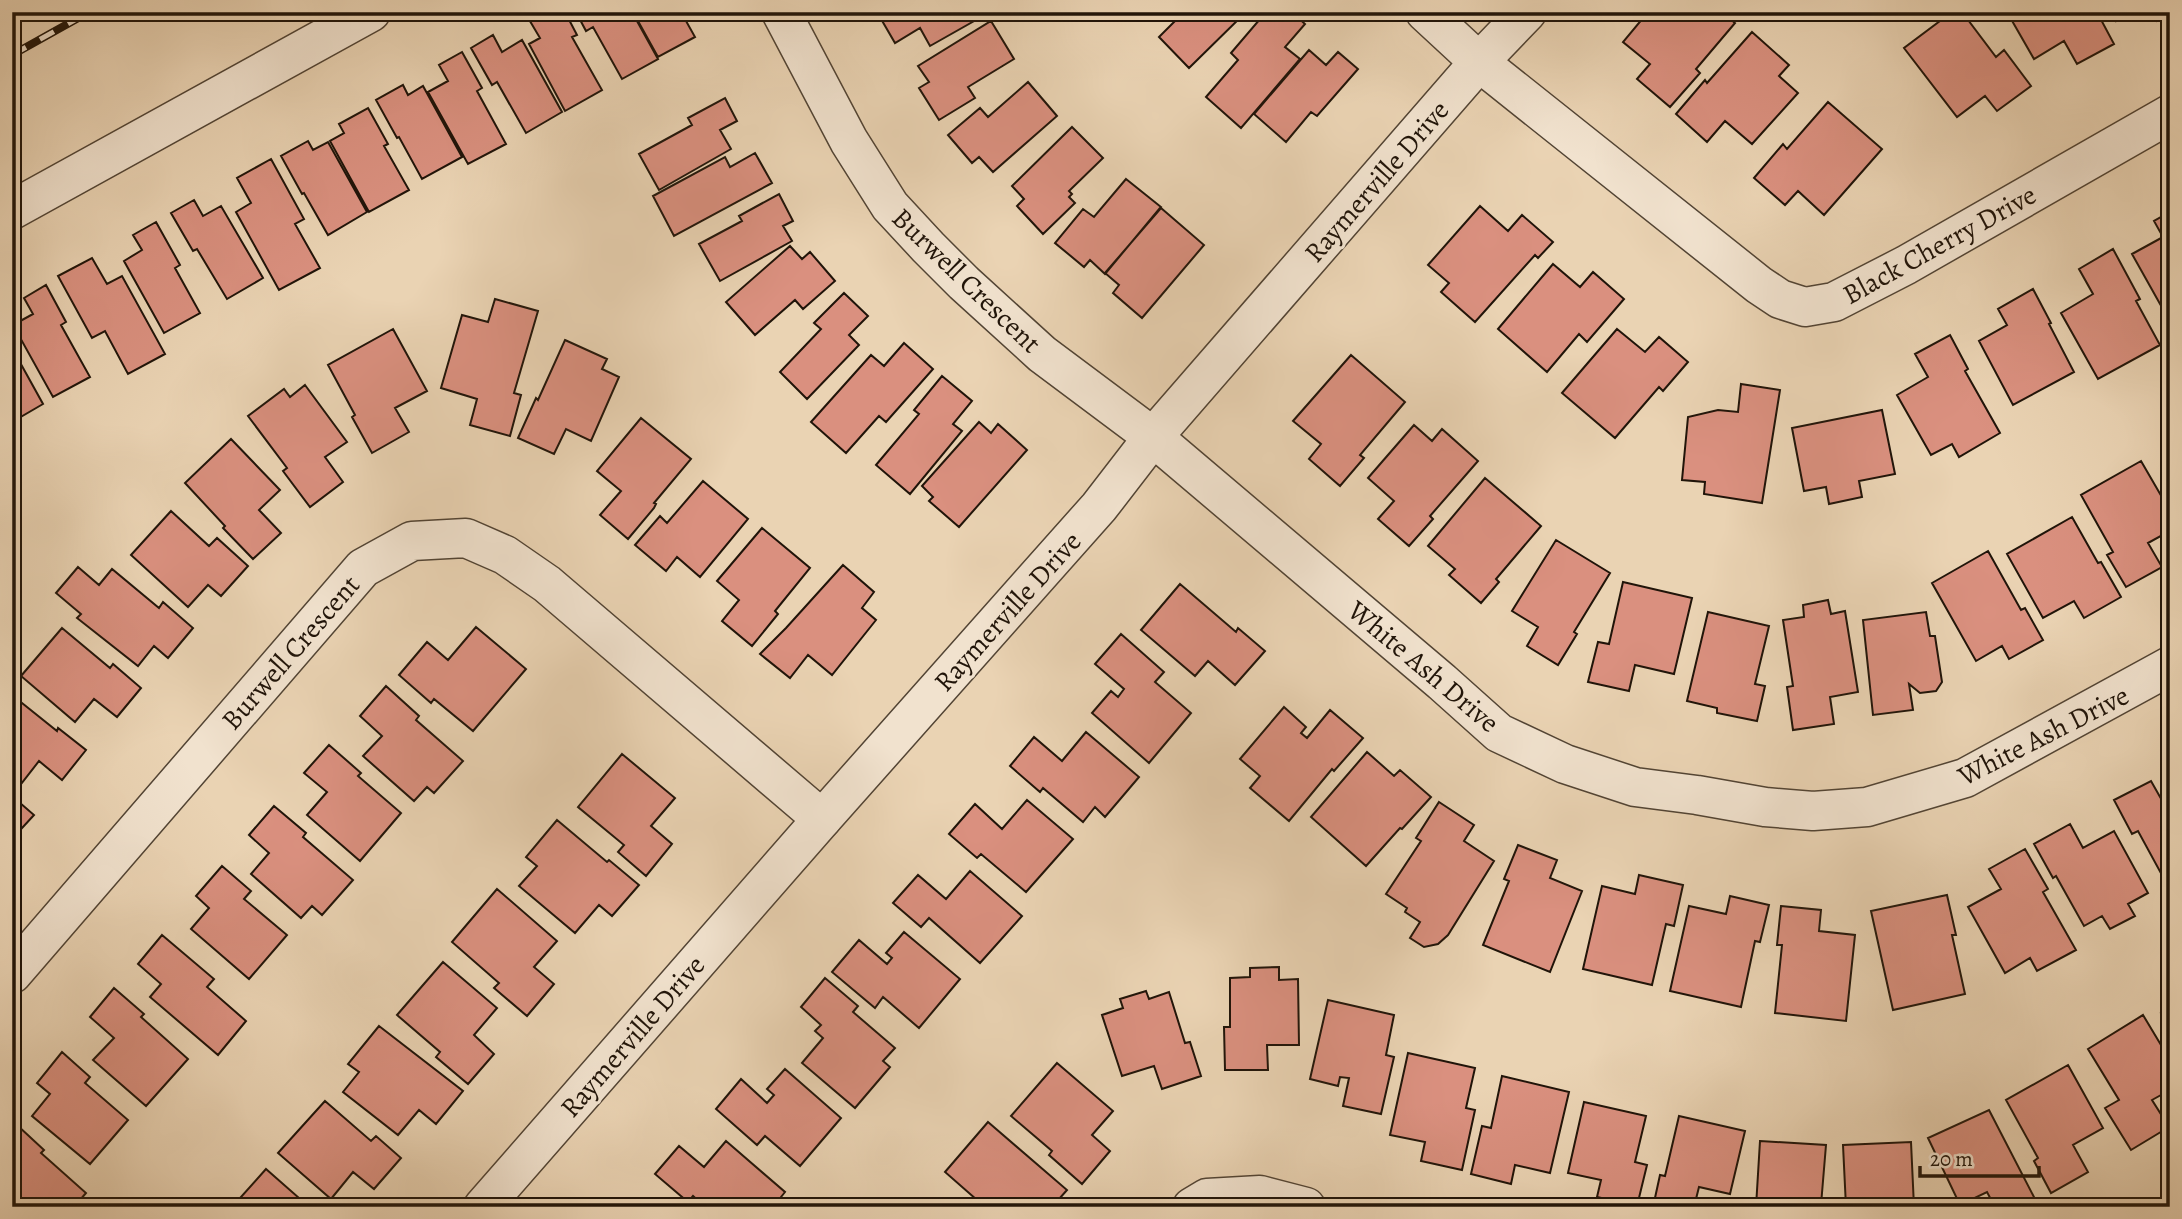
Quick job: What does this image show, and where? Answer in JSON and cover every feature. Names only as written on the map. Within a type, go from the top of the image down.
[{"type":"street","points":[[12,210],[371,12]]},
{"type":"street","name":"Burwell Crescent","points":[[781,12],[849,141],[890,206],[964,284],[1042,354],[1153,437]]},
{"type":"street","name":"Black Cherry Drive","points":[[1425,12],[1479,62],[1759,285],[1780,299],[1805,307],[1834,302],[1906,265],[2170,114]]},
{"type":"street","name":"Raymerville Drive","points":[[482,1207],[1099,507],[1153,437],[1479,62],[1527,12]]},
{"type":"street","name":"White Ash Drive","points":[[1153,437],[1499,733],[1565,764],[1635,788],[1765,807],[1814,811],[1867,807],[1965,778],[2170,666]]},
{"type":"street","name":"Burwell Crescent","points":[[12,974],[363,568],[412,541],[466,538],[505,555],[547,584],[822,819]]},
{"type":"street","points":[[1192,1207],[1207,1198],[1260,1195],[1306,1207]]},
{"type":"building","points":[[534,12],[565,12],[577,35],[572,37],[602,90],[565,111],[529,44],[540,38],[527,16]]},
{"type":"building","points":[[576,12],[632,12],[658,59],[622,79],[593,27],[586,31]]},
{"type":"building","points":[[633,12],[681,12],[695,37],[658,57]]},
{"type":"building","points":[[877,12],[990,12],[930,46],[920,28],[895,43]]},
{"type":"building","points":[[1184,12],[1246,12],[1189,68],[1159,37]]},
{"type":"building","points":[[1266,12],[1292,12],[1305,24],[1285,47],[1300,59],[1241,128],[1206,97],[1238,60],[1231,53]]},
{"type":"building","points":[[1648,12],[1722,12],[1735,23],[1696,69],[1700,73],[1670,107],[1637,79],[1650,64],[1623,42]]},
{"type":"building","points":[[1952,12],[1962,12],[1996,57],[2004,50],[2031,86],[1997,111],[1985,96],[1957,117],[1904,48]]},
{"type":"building","points":[[2007,12],[2090,12],[2093,16],[2098,14],[2114,44],[2077,64],[2064,41],[2034,59]]},
{"type":"building","points":[[2111,12],[2131,12],[2116,21]]},
{"type":"building","points":[[2152,12],[2170,12],[2170,14],[2157,21]]},
{"type":"building","points":[[991,21],[1014,59],[968,87],[975,98],[939,120],[919,88],[929,82],[918,66]]},
{"type":"building","points":[[1752,32],[1789,65],[1779,76],[1798,93],[1752,144],[1725,121],[1707,142],[1676,114]]},
{"type":"building","points":[[493,35],[502,52],[522,40],[562,112],[526,133],[497,82],[492,85],[471,48]]},
{"type":"building","points":[[1309,50],[1326,65],[1338,52],[1358,69],[1317,116],[1311,112],[1286,142],[1254,114]]},
{"type":"building","points":[[462,52],[482,88],[477,91],[506,144],[468,164],[428,92],[448,81],[439,65]]},
{"type":"building","points":[[1028,82],[1057,116],[993,172],[979,157],[972,163],[948,135],[980,108],[988,117]]},
{"type":"building","points":[[403,85],[408,95],[423,86],[462,157],[422,179],[376,100]]},
{"type":"building","points":[[725,98],[737,121],[720,130],[731,149],[659,190],[639,154],[692,125],[688,118]]},
{"type":"building","points":[[1828,102],[1882,149],[1824,215],[1798,191],[1785,205],[1754,178],[1783,144],[1787,149]]},
{"type":"building","points":[[368,108],[388,144],[384,146],[409,190],[369,212],[330,141],[344,133],[339,124]]},
{"type":"building","points":[[1072,127],[1103,158],[1069,191],[1072,194],[1069,197],[1075,203],[1043,234],[1017,206],[1024,199],[1012,186]]},
{"type":"building","points":[[308,141],[313,150],[328,142],[367,212],[328,235],[281,156]]},
{"type":"building","points":[[755,153],[772,183],[674,236],[653,196],[725,157],[730,167]]},
{"type":"building","points":[[271,159],[304,219],[295,224],[320,268],[279,290],[236,212],[251,203],[237,178]]},
{"type":"building","points":[[1126,179],[1161,207],[1105,274],[1090,260],[1084,267],[1055,243],[1083,209],[1094,217]]},
{"type":"building","points":[[779,194],[793,221],[783,226],[792,241],[720,281],[699,244],[742,221],[739,216]]},
{"type":"building","points":[[194,200],[203,216],[221,206],[263,278],[227,299],[197,249],[193,251],[171,213]]},
{"type":"building","points":[[1480,206],[1508,231],[1522,215],[1553,242],[1538,258],[1535,255],[1475,322],[1441,292],[1449,283],[1428,265]]},
{"type":"building","points":[[1161,208],[1204,245],[1142,318],[1113,293],[1119,285],[1105,273]]},
{"type":"building","points":[[2170,212],[2169,320],[2132,254],[2163,237],[2154,221]]},
{"type":"building","points":[[156,222],[180,265],[175,268],[200,313],[164,333],[124,261],[142,250],[133,235]]},
{"type":"building","points":[[790,246],[802,259],[810,252],[835,281],[803,309],[795,300],[755,335],[726,302]]},
{"type":"building","points":[[2113,249],[2140,299],[2136,301],[2160,345],[2098,379],[2061,313],[2093,294],[2079,269]]},
{"type":"building","points":[[92,258],[107,284],[122,276],[165,354],[128,374],[105,331],[92,338],[58,276]]},
{"type":"building","points":[[1553,264],[1580,287],[1593,272],[1624,299],[1587,342],[1579,334],[1547,372],[1498,329]]},
{"type":"building","points":[[46,285],[66,322],[61,325],[90,377],[53,397],[13,325],[33,314],[24,298]]},
{"type":"building","points":[[2033,289],[2074,372],[2013,405],[1979,341],[2007,325],[1998,309]]},
{"type":"building","points":[[844,293],[868,316],[849,335],[859,345],[807,399],[780,372],[821,329],[814,323]]},
{"type":"building","points":[[495,299],[538,311],[514,393],[521,395],[510,436],[470,425],[477,399],[441,388],[462,315],[488,322]]},
{"type":"building","points":[[393,329],[427,391],[395,408],[409,432],[372,453],[328,365]]},
{"type":"building","points":[[1617,329],[1645,352],[1659,337],[1688,362],[1663,391],[1659,387],[1615,438],[1562,393]]},
{"type":"building","points":[[1950,335],[1968,369],[1965,371],[2000,433],[1959,457],[1952,444],[1931,455],[1897,395],[1928,377],[1915,354]]},
{"type":"building","points":[[565,340],[607,359],[602,369],[619,377],[591,441],[566,429],[554,454],[518,438]]},
{"type":"building","points":[[904,343],[933,369],[886,422],[879,416],[846,453],[811,422],[871,355],[884,366]]},
{"type":"building","points":[[12,348],[43,404],[12,422]]},
{"type":"building","points":[[1351,355],[1405,402],[1360,455],[1364,458],[1340,486],[1309,459],[1321,444],[1293,421]]},
{"type":"building","points":[[942,376],[972,401],[953,424],[962,431],[910,494],[876,465],[919,414],[914,410]]},
{"type":"building","points":[[1741,384],[1780,390],[1762,503],[1704,494],[1705,482],[1682,480],[1688,417],[1718,410],[1738,412]]},
{"type":"building","points":[[305,385],[347,442],[325,457],[343,482],[310,507],[283,471],[287,468],[248,416],[284,389],[290,397]]},
{"type":"building","points":[[1882,410],[1895,474],[1859,481],[1862,497],[1829,504],[1826,487],[1804,491],[1792,428]]},
{"type":"building","points":[[641,418],[691,459],[628,539],[600,515],[621,491],[597,471]]},
{"type":"building","points":[[979,422],[991,433],[998,424],[1027,450],[959,527],[929,501],[933,497],[922,486]]},
{"type":"building","points":[[1414,425],[1432,441],[1442,429],[1478,461],[1430,516],[1433,519],[1409,546],[1378,519],[1394,501],[1368,478]]},
{"type":"building","points":[[231,439],[280,490],[259,510],[281,533],[253,559],[185,483]]},
{"type":"building","points":[[2141,461],[2170,511],[2170,531],[2148,543],[2162,567],[2126,587],[2107,555],[2113,552],[2081,495]]},
{"type":"building","points":[[1485,478],[1541,526],[1496,579],[1499,582],[1481,603],[1449,575],[1455,569],[1428,546]]},
{"type":"building","points":[[703,481],[748,519],[700,577],[677,557],[666,571],[635,545],[660,516],[667,523]]},
{"type":"building","points":[[171,511],[209,546],[217,538],[248,566],[221,596],[208,585],[188,607],[131,555]]},
{"type":"building","points":[[2072,517],[2121,597],[2084,618],[2074,601],[2043,618],[2007,554]]},
{"type":"building","points":[[762,528],[810,568],[775,611],[778,614],[752,646],[722,621],[739,600],[717,581]]},
{"type":"building","points":[[1556,540],[1610,573],[1574,632],[1577,634],[1558,665],[1527,646],[1538,627],[1512,611]]},
{"type":"building","points":[[1988,551],[2021,610],[2025,608],[2043,640],[2009,659],[2002,646],[1976,661],[1932,583]]},
{"type":"building","points":[[843,565],[874,592],[862,608],[876,620],[832,675],[808,655],[790,678],[760,654]]},
{"type":"building","points":[[78,567],[99,585],[112,569],[159,608],[163,602],[193,628],[168,658],[154,646],[138,666],[77,618],[81,614],[56,593]]},
{"type":"building","points":[[1623,582],[1692,598],[1674,674],[1635,665],[1629,691],[1588,682],[1598,642],[1609,644]]},
{"type":"building","points":[[1180,584],[1236,632],[1238,628],[1265,651],[1235,685],[1208,661],[1195,676],[1141,630]]},
{"type":"building","points":[[1828,600],[1831,614],[1845,611],[1858,692],[1830,697],[1834,724],[1793,730],[1787,687],[1793,686],[1783,620],[1804,617],[1803,605]]},
{"type":"building","points":[[1708,612],[1769,626],[1755,684],[1765,686],[1757,721],[1717,713],[1717,708],[1687,701]]},
{"type":"building","points":[[1926,612],[1930,636],[1935,636],[1942,682],[1936,691],[1920,693],[1909,684],[1913,710],[1873,715],[1863,620]]},
{"type":"building","points":[[476,627],[526,669],[473,731],[434,699],[431,703],[399,675],[427,642],[448,660]]},
{"type":"building","points":[[62,628],[110,668],[113,664],[141,688],[117,717],[94,699],[75,722],[21,676]]},
{"type":"building","points":[[1121,634],[1164,672],[1155,682],[1191,713],[1149,763],[1092,713],[1111,691],[1118,697],[1124,689],[1095,664]]},
{"type":"building","points":[[386,686],[419,716],[416,720],[463,761],[434,793],[427,787],[414,801],[363,756],[382,736],[360,716]]},
{"type":"building","points":[[12,695],[86,750],[62,780],[39,761],[21,784],[12,777]]},
{"type":"building","points":[[1284,707],[1306,727],[1301,733],[1307,738],[1330,710],[1363,738],[1334,771],[1332,769],[1289,821],[1250,788],[1260,776],[1240,759]]},
{"type":"building","points":[[1086,732],[1139,777],[1105,817],[1095,807],[1083,822],[1043,788],[1040,792],[1010,766],[1034,737],[1062,761]]},
{"type":"building","points":[[329,745],[361,773],[358,776],[401,813],[360,861],[307,815],[327,792],[304,773]]},
{"type":"building","points":[[1367,752],[1394,776],[1400,770],[1431,797],[1366,866],[1311,817]]},
{"type":"building","points":[[622,754],[675,798],[651,826],[672,844],[646,876],[618,852],[624,845],[578,807]]},
{"type":"building","points":[[2151,781],[2164,804],[2170,801],[2169,888],[2138,831],[2132,834],[2114,800]]},
{"type":"building","points":[[12,796],[34,815],[12,839]]},
{"type":"building","points":[[1027,800],[1073,839],[1026,892],[981,854],[977,858],[949,834],[975,804],[1002,829]]},
{"type":"building","points":[[1439,802],[1474,825],[1464,841],[1494,861],[1448,935],[1438,944],[1424,947],[1410,938],[1420,922],[1405,912],[1407,908],[1386,894],[1421,841],[1416,838]]},
{"type":"building","points":[[274,806],[306,833],[303,837],[353,880],[322,915],[312,906],[301,918],[251,874],[269,853],[249,835]]},
{"type":"building","points":[[557,820],[639,885],[612,916],[599,905],[575,933],[519,886],[537,866],[526,857]]},
{"type":"building","points":[[2070,824],[2083,848],[2114,831],[2148,893],[2128,904],[2135,916],[2110,929],[2102,916],[2084,926],[2056,876],[2053,878],[2034,844]]},
{"type":"building","points":[[1518,845],[1557,860],[1550,878],[1582,891],[1550,972],[1483,945],[1509,881],[1504,879]]},
{"type":"building","points":[[2025,849],[2048,889],[2043,892],[2076,950],[2037,971],[2030,958],[2005,973],[1968,907],[2001,889],[1989,869]]},
{"type":"building","points":[[222,866],[251,891],[244,899],[287,935],[249,979],[191,929],[209,908],[196,896]]},
{"type":"building","points":[[970,871],[1022,916],[980,963],[929,918],[921,927],[893,903],[918,875],[946,899]]},
{"type":"building","points":[[1639,875],[1683,885],[1674,926],[1666,924],[1652,985],[1583,969],[1602,886],[1635,894]]},
{"type":"building","points":[[497,889],[557,941],[534,967],[554,984],[527,1016],[494,988],[499,983],[452,942]]},
{"type":"building","points":[[1947,895],[1956,935],[1952,935],[1965,994],[1893,1010],[1871,911]]},
{"type":"building","points":[[1730,896],[1769,905],[1760,942],[1755,941],[1741,1007],[1670,991],[1689,906],[1726,914]]},
{"type":"building","points":[[1781,906],[1821,910],[1819,931],[1855,935],[1846,1021],[1775,1013],[1782,945],[1777,945]]},
{"type":"building","points":[[904,932],[960,979],[919,1028],[883,997],[875,1008],[832,972],[859,940],[887,964],[892,958],[886,953]]},
{"type":"building","points":[[162,935],[214,979],[207,987],[246,1021],[218,1055],[150,997],[161,984],[138,964]]},
{"type":"building","points":[[443,962],[497,1008],[474,1035],[494,1054],[468,1084],[436,1057],[440,1052],[397,1015]]},
{"type":"building","points":[[1279,967],[1279,980],[1298,979],[1299,1045],[1267,1045],[1268,1070],[1225,1070],[1224,1027],[1230,1027],[1230,978],[1250,977],[1250,968]]},
{"type":"building","points":[[825,978],[858,1006],[853,1012],[895,1048],[883,1061],[890,1067],[855,1108],[802,1063],[823,1038],[815,1031],[821,1025],[801,1007]]},
{"type":"building","points":[[114,988],[144,1014],[141,1017],[188,1059],[146,1106],[93,1060],[114,1038],[90,1017]]},
{"type":"building","points":[[1146,991],[1149,999],[1169,992],[1185,1043],[1190,1042],[1201,1076],[1162,1089],[1154,1066],[1122,1076],[1102,1015],[1123,1008],[1120,999]]},
{"type":"building","points":[[1328,1000],[1394,1015],[1386,1055],[1394,1057],[1381,1114],[1343,1106],[1349,1078],[1340,1077],[1338,1086],[1310,1079]]},
{"type":"building","points":[[2170,1008],[2170,1028],[2161,1013]]},
{"type":"building","points":[[2143,1015],[2170,1060],[2170,1090],[2152,1100],[2169,1127],[2131,1150],[2105,1108],[2119,1100],[2088,1049]]},
{"type":"building","points":[[379,1026],[463,1091],[436,1124],[419,1110],[398,1135],[343,1092],[359,1072],[348,1064]]},
{"type":"building","points":[[62,1052],[90,1077],[85,1083],[128,1120],[90,1164],[32,1116],[50,1094],[37,1083]]},
{"type":"building","points":[[1408,1053],[1475,1068],[1466,1108],[1475,1110],[1462,1170],[1421,1161],[1425,1142],[1390,1135]]},
{"type":"building","points":[[1057,1063],[1113,1111],[1092,1135],[1110,1151],[1082,1184],[1049,1155],[1052,1151],[1011,1116]]},
{"type":"building","points":[[2068,1065],[2103,1128],[2073,1145],[2088,1172],[2051,1193],[2034,1161],[2038,1158],[2006,1100]]},
{"type":"building","points":[[785,1069],[841,1118],[800,1166],[765,1136],[757,1145],[716,1109],[741,1079],[767,1103],[774,1095],[767,1089]]},
{"type":"building","points":[[1502,1076],[1569,1092],[1550,1173],[1515,1165],[1511,1184],[1471,1174],[1482,1126],[1491,1128]]},
{"type":"building","points":[[325,1101],[371,1141],[376,1136],[401,1158],[374,1189],[353,1172],[331,1199],[278,1153]]},
{"type":"building","points":[[1584,1102],[1646,1116],[1635,1162],[1647,1165],[1637,1206],[1597,1197],[1601,1180],[1568,1173]]},
{"type":"building","points":[[1989,1110],[2035,1199],[2019,1207],[1995,1207],[1987,1192],[1960,1205],[1928,1138]]},
{"type":"building","points":[[1679,1116],[1745,1131],[1730,1194],[1699,1187],[1694,1207],[1653,1207],[1660,1175],[1665,1176]]},
{"type":"building","points":[[988,1122],[1067,1190],[1052,1207],[985,1207],[945,1172]]},
{"type":"building","points":[[17,1125],[44,1150],[41,1153],[86,1193],[74,1207],[12,1207],[12,1132]]},
{"type":"building","points":[[726,1141],[785,1192],[773,1207],[705,1207],[693,1196],[688,1202],[655,1174],[679,1146],[704,1167]]},
{"type":"building","points":[[1760,1141],[1826,1145],[1821,1205],[1827,1207],[1756,1207]]},
{"type":"building","points":[[1911,1142],[1914,1207],[1846,1207],[1843,1145]]},
{"type":"building","points":[[266,1169],[308,1206],[313,1201],[319,1207],[232,1207]]},
{"type":"railway","points":[[12,55],[89,12]]}]
